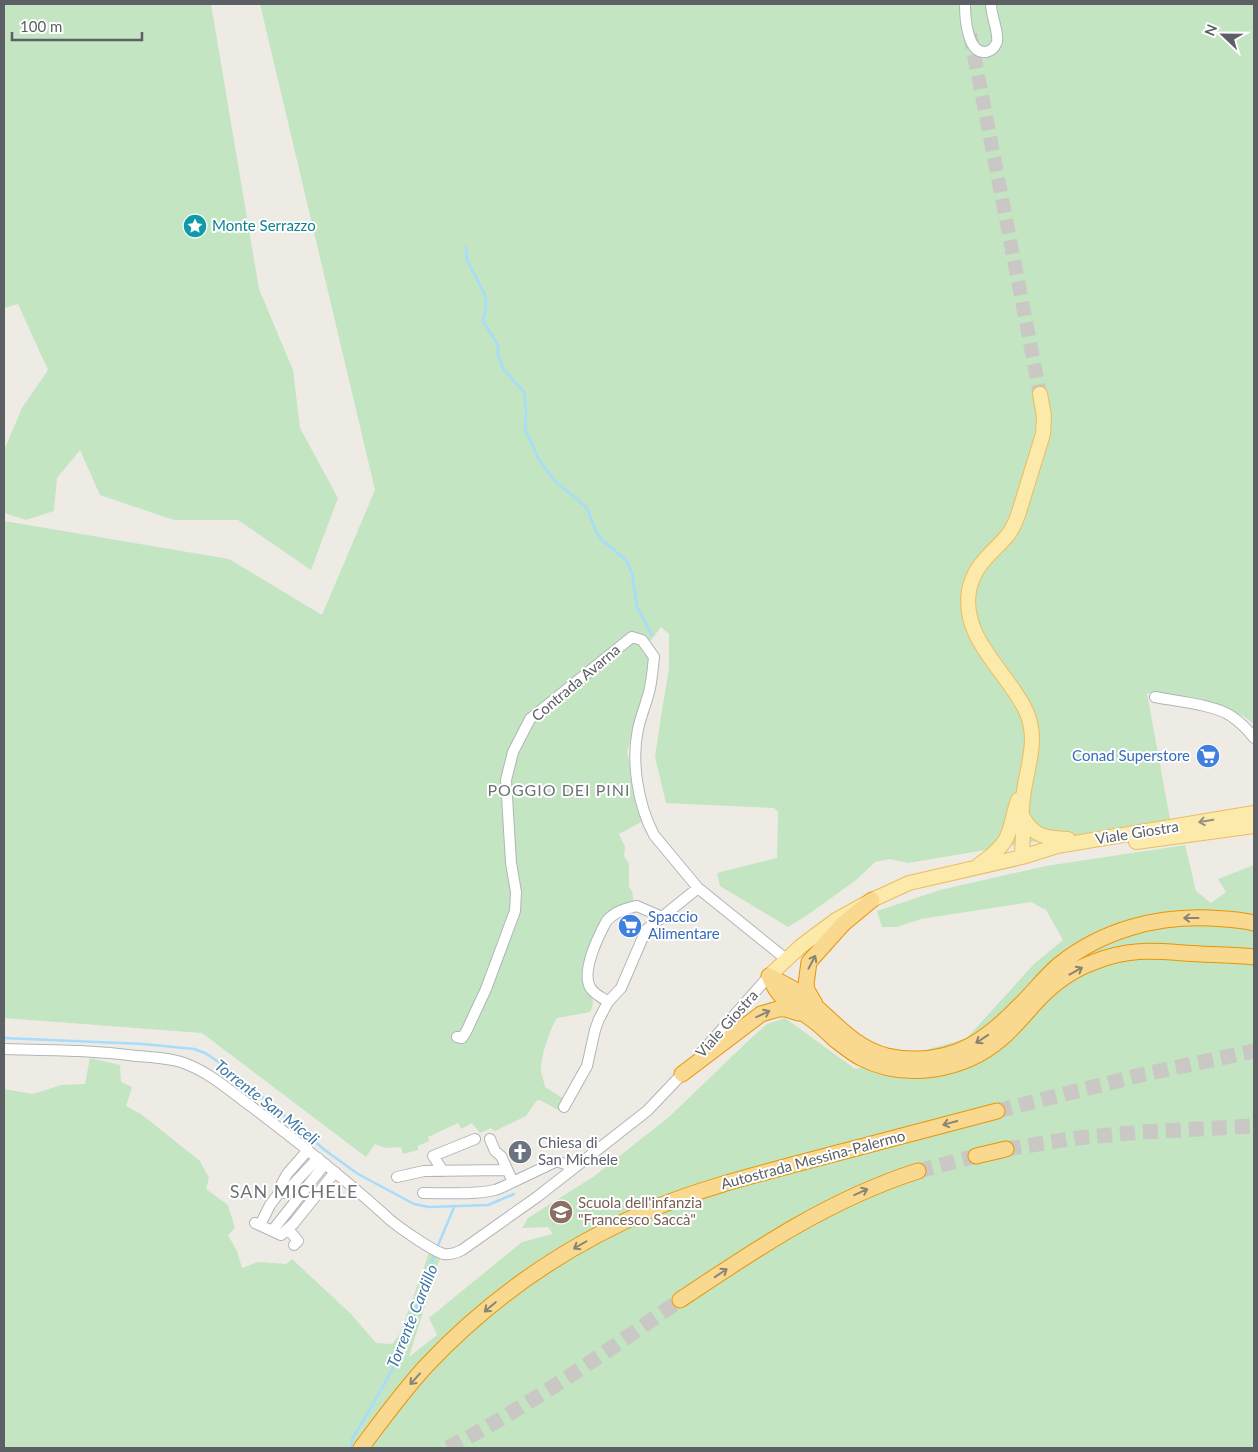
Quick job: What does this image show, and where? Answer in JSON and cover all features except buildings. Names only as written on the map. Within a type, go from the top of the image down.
[{"type":"highway","points":[[812,1012],[806,984],[810,962],[843,924],[872,900]]},
{"type":"highway","points":[[769,976],[801,994],[812,1012],[845,1048],[862,1058],[887,1068],[909,1071],[928,1070],[943,1068],[979,1054],[1003,1037],[1052,970],[1099,939],[1128,928],[1180,918],[1240,919],[1254,923]]},
{"type":"highway","points":[[1022,1010],[1060,980],[1080,968],[1103,958],[1146,950],[1247,956]]},
{"type":"highway","points":[[682,1074],[761,1014],[786,1009],[812,1012]]},
{"type":"highway","name":"Autostrada Messina-Palermo","points":[[361,1448],[407,1388],[449,1344],[499,1300],[529,1277],[579,1245],[626,1220],[683,1197],[754,1175],[997,1111]]},
{"type":"highway","points":[[976,1156],[1006,1149]]},
{"type":"highway","points":[[680,1300],[764,1245],[826,1209],[875,1186],[918,1171]]},
{"type":"main road","points":[[1022,857],[1022,809],[1025,781],[1032,750],[1030,720],[1022,702],[977,636],[970,620],[968,603],[970,585],[977,569],[1011,530],[1019,512],[1043,434],[1044,416],[1040,394]]},
{"type":"main road","points":[[976,867],[1002,845],[1006,838],[1025,781]]},
{"type":"main road","name":"Viale Giostra","points":[[769,976],[786,959],[824,929],[854,909],[909,883],[1022,857],[1057,846],[1254,813]]},
{"type":"main road","points":[[1023,817],[1028,826],[1040,836],[1066,839],[1103,839]]},
{"type":"main road","points":[[1011,826],[1012,840],[1022,857]]},
{"type":"main road","name":"Viale Giostra","points":[[1022,857],[1056,856],[1103,847],[1254,826]]},
{"type":"street","points":[[965,4],[970,42],[977,50],[988,52],[993,49],[998,39],[991,12],[991,4]]},
{"type":"street","name":"Contrada Avarna","points":[[457,1037],[462,1038],[466,1032],[486,988],[515,911],[516,892],[511,863],[506,780],[513,752],[530,719],[632,637],[642,640],[654,657],[650,689],[638,727],[635,760],[642,802],[654,835],[698,888]]},
{"type":"street","points":[[1155,697],[1221,711],[1231,716],[1254,738]]},
{"type":"street","points":[[564,1107],[586,1066],[595,1030],[608,1002],[621,988],[646,930],[698,888],[786,959]]},
{"type":"street","points":[[608,1002],[592,990],[587,979],[591,958],[608,918],[637,906],[662,917]]},
{"type":"street","name":"Viale Giostra","points":[[335,1172],[390,1220],[440,1253],[451,1254],[462,1250],[537,1197],[647,1111],[769,976]]},
{"type":"street","points":[[4,1049],[86,1051],[172,1060],[208,1074],[308,1150],[335,1172],[288,1229],[280,1235],[257,1224],[282,1189],[280,1186],[288,1174],[308,1150]]},
{"type":"street","points":[[442,1171],[432,1156],[475,1139]]},
{"type":"street","points":[[490,1139],[495,1151],[501,1156],[513,1182]]},
{"type":"street","points":[[272,1231],[309,1175],[321,1161]]},
{"type":"street","points":[[424,1192],[468,1193],[496,1190],[555,1162],[575,1167]]},
{"type":"street","points":[[397,1177],[424,1171],[506,1170]]},
{"type":"street","points":[[285,1193],[309,1175]]},
{"type":"street","points":[[288,1229],[298,1241],[294,1245]]},
{"type":"green space","points":[[4,4],[211,4],[259,289],[293,370],[300,428],[338,498],[311,570],[238,520],[174,520],[100,495],[80,450],[57,478],[54,511],[26,520],[4,513],[4,450],[22,408],[48,370],[18,304],[4,308]]},
{"type":"green space","points":[[260,4],[1254,4],[1254,724],[1242,715],[1147,693],[1170,819],[908,863],[890,859],[875,862],[856,880],[788,927],[720,886],[717,873],[777,858],[778,812],[774,808],[666,803],[655,757],[669,669],[669,634],[661,627],[642,652],[647,655],[649,660],[640,706],[627,752],[643,821],[619,834],[625,847],[624,856],[629,864],[629,887],[632,891],[634,903],[606,917],[586,985],[593,1002],[590,1012],[557,1018],[549,1036],[542,1059],[541,1071],[545,1087],[564,1099],[560,1111],[537,1100],[526,1116],[495,1131],[491,1128],[480,1133],[472,1123],[461,1129],[458,1123],[428,1137],[429,1141],[418,1146],[418,1150],[403,1154],[401,1147],[386,1148],[375,1144],[366,1157],[202,1033],[4,1018],[4,521],[229,559],[322,615],[375,490]]},
{"type":"green space","points":[[1185,845],[1196,891],[1211,903],[1226,892],[1218,879],[1254,865],[1254,1448],[4,1448],[4,1089],[33,1094],[61,1085],[85,1084],[90,1058],[120,1065],[121,1082],[132,1087],[126,1106],[141,1114],[200,1161],[209,1178],[206,1189],[228,1205],[235,1228],[228,1235],[237,1251],[242,1268],[258,1262],[286,1264],[292,1259],[351,1314],[376,1343],[392,1344],[400,1334],[429,1253],[440,1258],[409,1357],[437,1335],[429,1318],[522,1242],[553,1234],[548,1227],[522,1228],[528,1218],[593,1177],[669,1117],[767,1024],[785,1018],[855,1069],[966,1039],[1034,964],[1063,940],[1046,910],[1031,902],[921,919],[897,927],[882,927],[877,911],[940,890],[1046,866]]},
{"type":"waterway","points":[[466,247],[467,260],[485,295],[486,307],[483,321],[498,345],[498,356],[504,370],[524,392],[525,429],[539,460],[554,480],[587,508],[596,532],[603,541],[626,560],[632,573],[637,607],[652,635]]},
{"type":"waterway","name":"Torrente San Miceli","points":[[4,1038],[143,1044],[194,1049],[205,1053],[229,1069],[326,1151],[358,1174],[414,1204],[429,1207],[488,1205],[514,1194]]},
{"type":"waterway","name":"Torrente Cardillo","points":[[437,1248],[454,1207]]},
{"type":"waterway","name":"Torrente Cardillo","points":[[351,1448],[352,1439],[383,1387],[399,1355],[435,1253]]},
{"type":"tunnel","points":[[970,34],[1040,394]]},
{"type":"tunnel","points":[[997,1111],[1145,1074],[1254,1051]]},
{"type":"tunnel","points":[[1006,1149],[1077,1138],[1142,1132],[1254,1126]]},
{"type":"tunnel","points":[[918,1171],[976,1156]]},
{"type":"tunnel","points":[[448,1448],[537,1397],[680,1300]]},
{"type":"place","name":"Monte Serrazzo","points":[[195,226]]},
{"type":"place","name":"Conad Superstore","points":[[1208,756]]},
{"type":"place","name":"Spaccio Alimentare","points":[[630,926]]},
{"type":"place","name":"Chiesa di San Michele","points":[[520,1152]]},
{"type":"place","name":"Scuola dell'infanzia \"Francesco Saccà\"","points":[[561,1212]]},
{"type":"district","name":"POGGIO DEI PINI","points":[[559,790]]},
{"type":"district","name":"SAN MICHELE","points":[[294,1192]]}]
